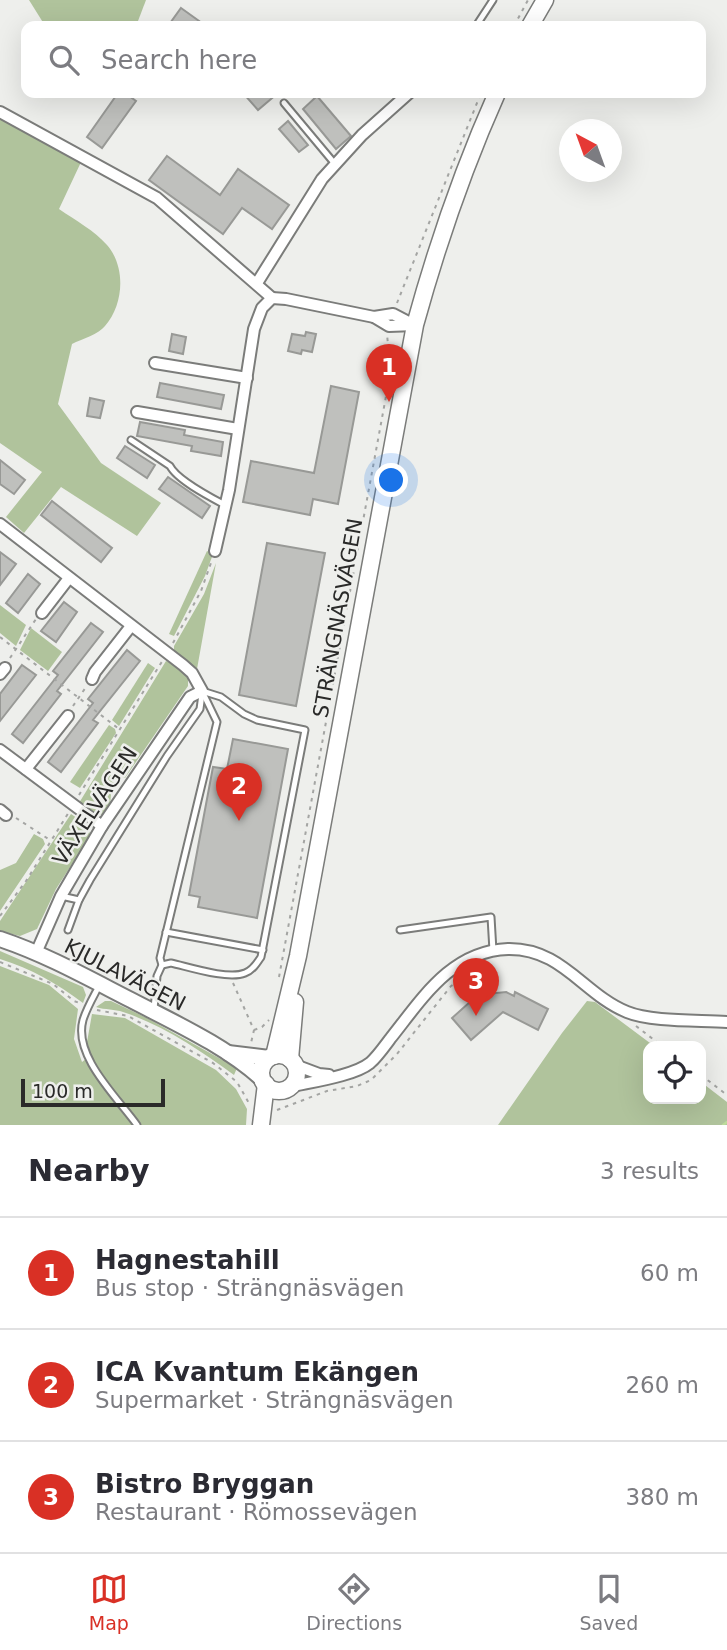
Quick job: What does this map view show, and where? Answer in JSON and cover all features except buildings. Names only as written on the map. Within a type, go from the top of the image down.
[{"type":"main road","points":[[533,21],[545,0]]},
{"type":"main road","name":"STRÄNGNÄSVÄGEN","points":[[282,1059],[298,956],[415,325],[439,240],[471,150],[495,98]]},
{"type":"main road","points":[[261,1125],[263,1065],[282,1059],[297,1075],[286,1088],[278,1114]]},
{"type":"main road","points":[[264,1082],[273,1089],[286,1088]]},
{"type":"street","points":[[257,283],[313,191],[362,135],[404,98]]},
{"type":"street","points":[[0,112],[157,198],[272,298],[374,317],[393,314],[415,325]]},
{"type":"street","points":[[215,551],[226,505],[257,318],[272,298]]},
{"type":"street","points":[[155,363],[247,377]]},
{"type":"street","points":[[137,412],[238,429]]},
{"type":"street","points":[[0,540],[4,527],[192,673],[202,691]]},
{"type":"street","points":[[42,613],[69,578]]},
{"type":"street","points":[[92,679],[131,626]]},
{"type":"street","name":"VÄXELVÄGEN","points":[[36,953],[61,896],[102,826],[190,697],[202,691]]},
{"type":"street","points":[[26,769],[68,716]]},
{"type":"street","points":[[0,750],[102,826]]},
{"type":"street","name":"KJULAVÄGEN","points":[[0,939],[36,953],[154,1012],[228,1054],[264,1082]]},
{"type":"street","points":[[286,1088],[352,1073],[369,1063],[444,974],[472,957],[493,951],[537,953],[552,960],[614,1006],[629,1013],[727,1022]]},
{"type":"street","name":"KJULAVÄGEN","points":[[228,1054],[282,1059]]},
{"type":"street","points":[[282,1059],[319,1074],[334,1075]]},
{"type":"lane","points":[[479,21],[493,0]]},
{"type":"lane","points":[[284,103],[335,164]]},
{"type":"lane","points":[[131,440],[170,466],[172,471],[190,486],[226,505]]},
{"type":"lane","points":[[68,930],[79,900],[167,756],[200,709],[202,691]]},
{"type":"lane","points":[[154,1012],[157,976],[162,965],[160,958],[217,722],[202,691]]},
{"type":"lane","points":[[162,965],[171,963],[230,976],[244,974],[254,967],[261,957],[305,730],[257,720],[221,697],[202,691]]},
{"type":"lane","points":[[61,896],[79,900]]},
{"type":"lane","points":[[400,930],[491,917],[493,951]]},
{"type":"lane","points":[[166,932],[262,950]]},
{"type":"lane","points":[[100,984],[88,1007],[81,1040],[85,1052],[137,1125]]},
{"type":"path","points":[[517,21],[528,0]]},
{"type":"path","points":[[395,307],[479,98]]},
{"type":"path","points":[[278,981],[389,380],[387,332]]},
{"type":"path","points":[[0,916],[51,841],[167,653],[201,591],[215,551]]},
{"type":"path","points":[[2,671],[26,632],[42,613]]},
{"type":"path","points":[[0,636],[120,729]]},
{"type":"path","points":[[68,716],[92,679]]},
{"type":"path","points":[[3,813],[10,814],[51,841]]},
{"type":"path","points":[[0,962],[53,984],[74,1001],[88,1007],[103,1013],[121,1013],[128,1016],[229,1074],[246,1095]]},
{"type":"path","points":[[230,976],[254,1030],[248,1054]]},
{"type":"path","points":[[629,1013],[634,1025],[655,1041]]},
{"type":"path","points":[[254,1030],[269,1020]]},
{"type":"path","points":[[706,1079],[727,1095]]},
{"type":"green space","points":[[29,0],[146,0],[138,21],[42,21]]},
{"type":"green space","points":[[0,119],[82,160],[59,209],[102,240],[117,264],[120,286],[116,307],[102,329],[72,344],[58,404],[101,463],[161,503],[137,536],[61,487],[24,533],[6,517],[42,472],[0,443]]},
{"type":"green space","points":[[207,551],[213,554],[205,576],[174,636],[169,634]]},
{"type":"green space","points":[[216,563],[197,669],[174,651],[174,646],[204,594]]},
{"type":"green space","points":[[0,605],[26,625],[16,646],[0,633]]},
{"type":"green space","points":[[31,628],[62,652],[48,671],[20,650]]},
{"type":"green space","points":[[166,661],[188,678],[188,686],[125,778],[122,777],[111,794],[110,807],[101,815],[91,814],[79,803]]},
{"type":"green space","points":[[148,663],[155,668],[119,726],[112,720]]},
{"type":"green space","points":[[109,725],[116,733],[80,788],[70,782]]},
{"type":"green space","points":[[71,814],[89,826],[90,836],[56,889],[37,929],[20,936],[0,931],[0,921]]},
{"type":"green space","points":[[34,834],[43,839],[45,844],[0,911],[0,870],[16,863]]},
{"type":"green space","points":[[0,951],[83,987],[86,995],[83,1003],[43,977],[0,959]]},
{"type":"green space","points":[[0,966],[49,985],[78,1009],[74,1039],[82,1062],[91,1055],[87,1042],[92,1014],[125,1018],[216,1070],[236,1089],[247,1109],[246,1125],[0,1125]]},
{"type":"green space","points":[[105,1001],[111,1001],[145,1017],[237,1068],[234,1075],[153,1024],[120,1011],[96,1007]]},
{"type":"green space","points":[[587,1001],[595,1002],[647,1041],[643,1041],[643,1104],[706,1104],[706,1086],[727,1102],[727,1125],[498,1125]]},
{"type":"waterway","points":[[723,1125],[727,1122]]},
{"type":"place","name":"Hagnestahill","points":[[389,402]]},
{"type":"place","name":"ICA Kvantum Ekängen","points":[[239,821]]},
{"type":"place","name":"Bistro Bryggan","points":[[476,1016]]}]
